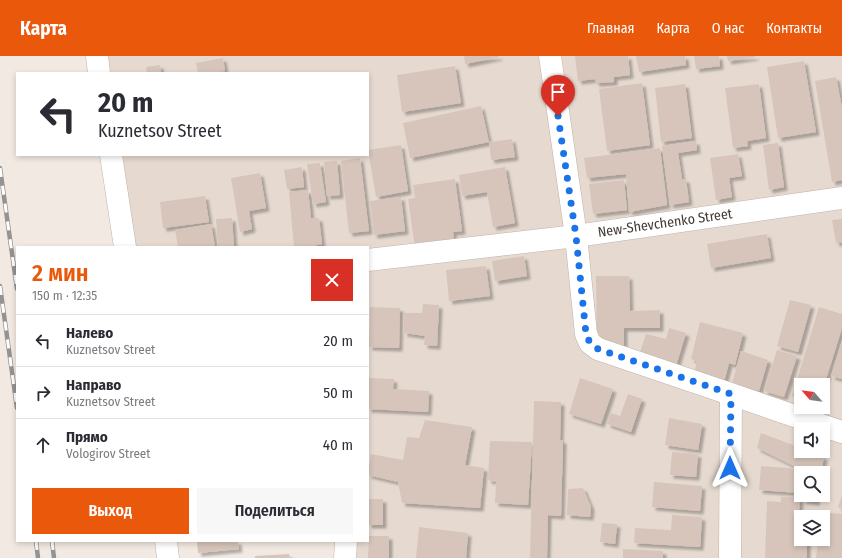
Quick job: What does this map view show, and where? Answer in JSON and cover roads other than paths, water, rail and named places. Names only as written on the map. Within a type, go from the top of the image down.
[{"type":"street","points":[[97,56],[99,72]]},
{"type":"street","points":[[550,56],[576,236],[586,334],[590,343],[598,349],[842,432]]},
{"type":"street","points":[[111,156],[125,246]]},
{"type":"street","name":"New-Shevchenko Street","points":[[369,260],[576,236],[842,198]]},
{"type":"street","points":[[730,558],[731,394]]},
{"type":"street","points":[[166,542],[168,558]]},
{"type":"street","points":[[345,558],[346,542]]},
{"type":"railway","points":[[0,168],[16,282]]},
{"type":"railway","points":[[0,286],[16,401]]},
{"type":"railway","points":[[36,542],[38,558]]},
{"type":"railway","points":[[52,542],[54,558]]}]
